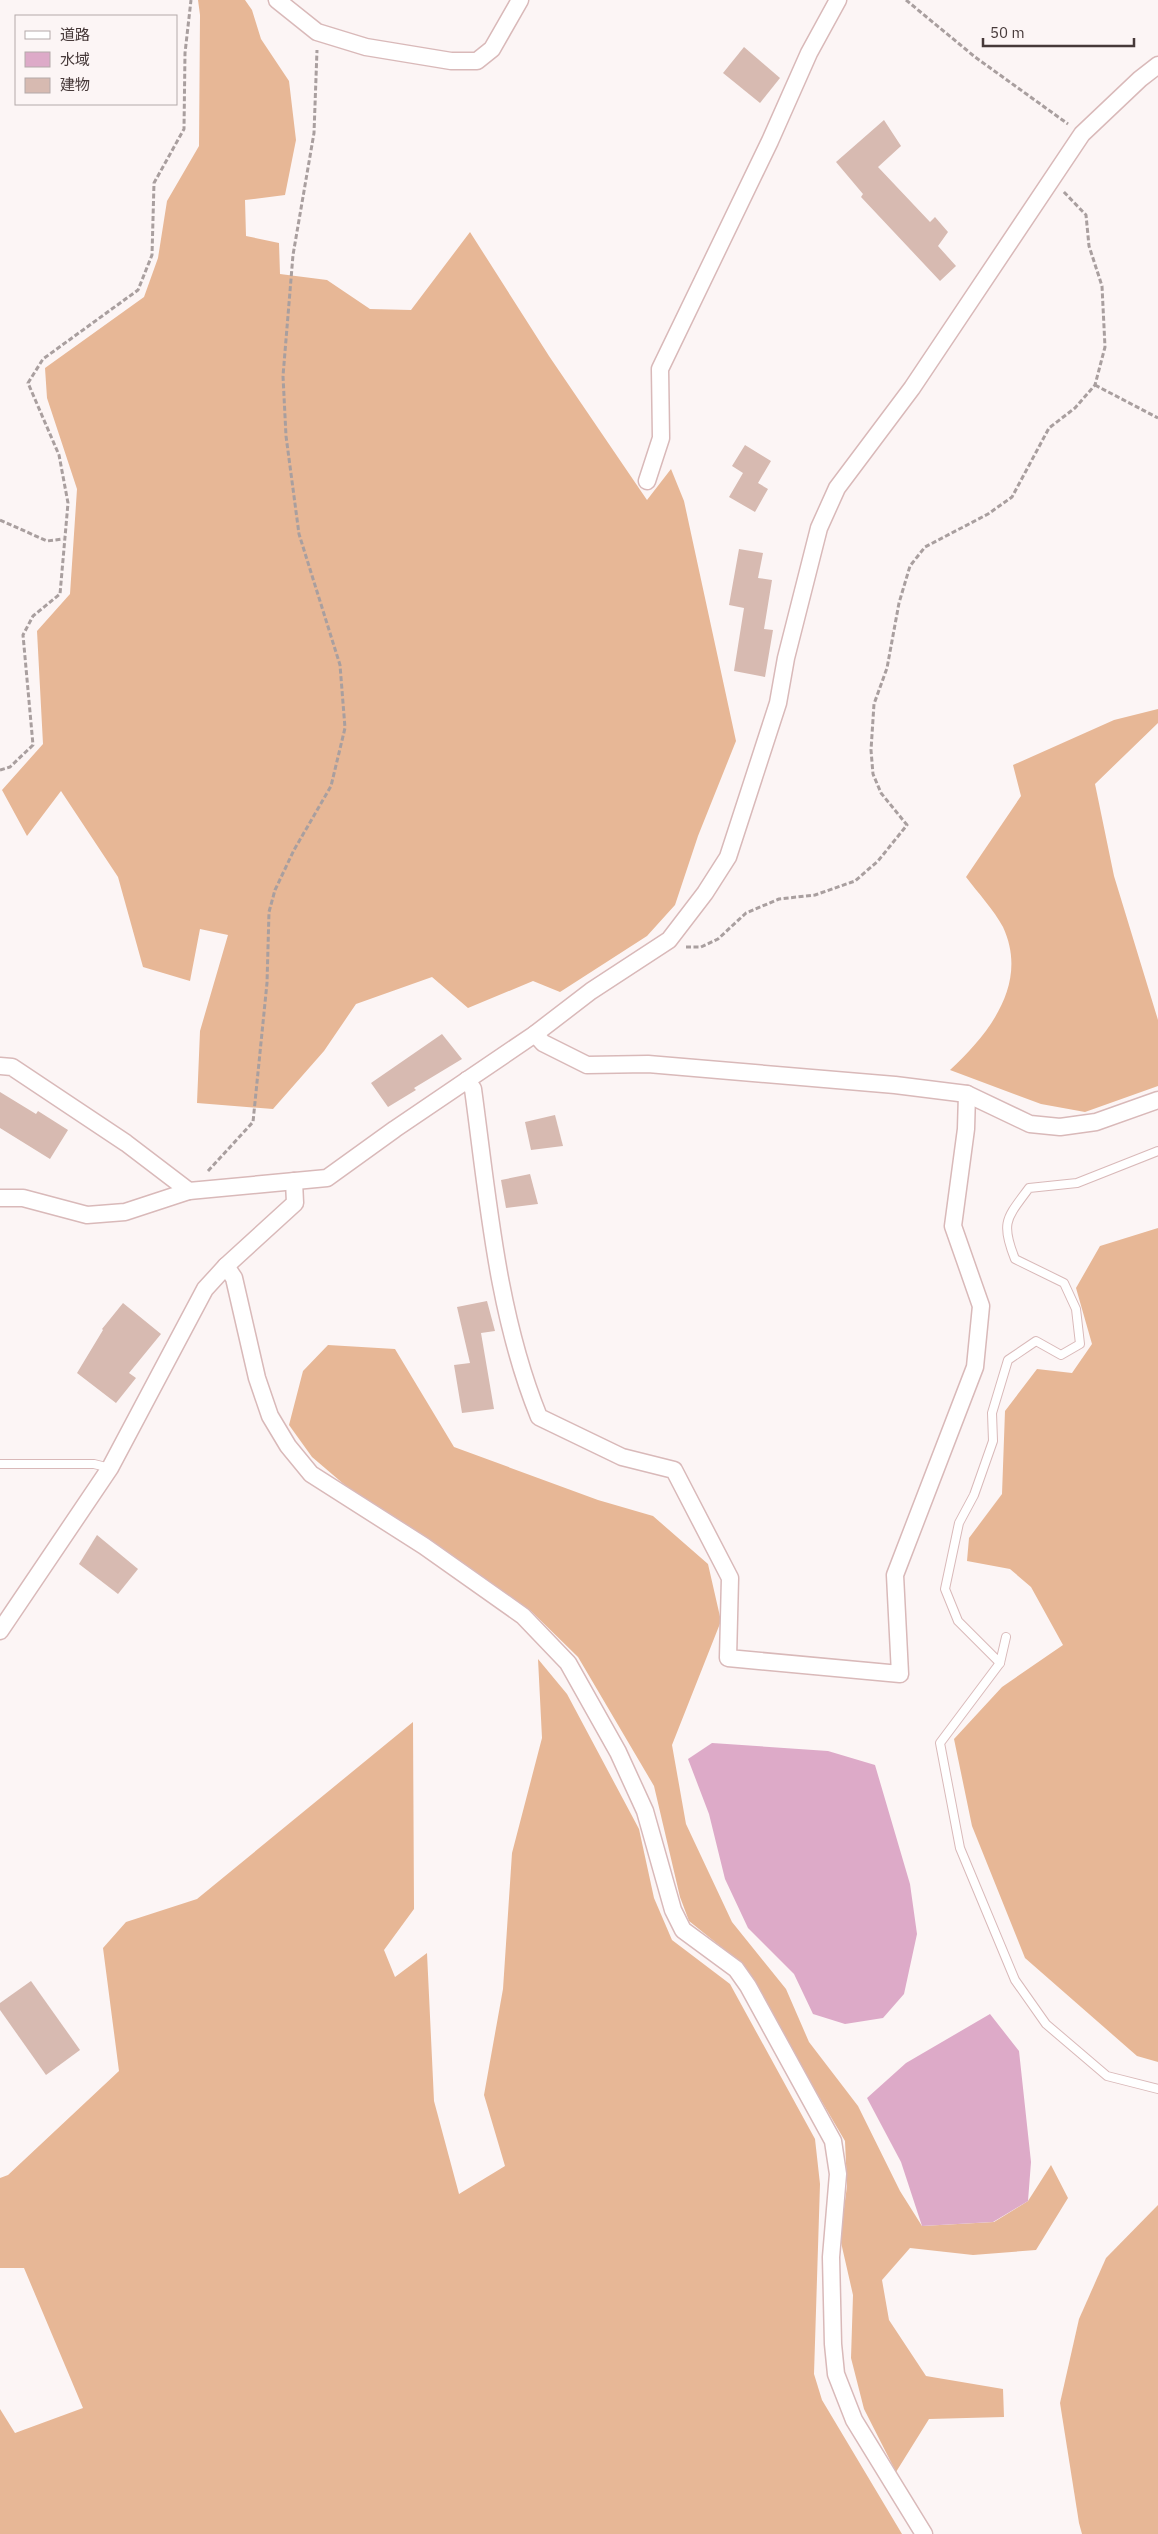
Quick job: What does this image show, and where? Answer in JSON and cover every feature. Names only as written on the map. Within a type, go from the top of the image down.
[{"type":"street","points":[[277,0],[317,32],[366,47],[451,61],[477,61],[492,49],[520,0]]},
{"type":"street","points":[[647,480],[661,438],[660,369],[770,141],[809,53],[838,0]]},
{"type":"street","points":[[0,1198],[23,1198],[88,1215],[125,1212],[188,1191],[328,1178],[535,1034],[591,990],[669,940],[704,894],[728,856],[778,703],[786,658],[819,528],[837,488],[912,388],[1082,134],[1140,78],[1158,65]]},
{"type":"street","points":[[535,1034],[543,1043],[588,1065],[648,1064],[895,1085],[966,1094],[1030,1124],[1060,1127],[1096,1122],[1158,1100]]},
{"type":"street","points":[[0,1066],[12,1067],[126,1144],[188,1191]]},
{"type":"street","points":[[467,1080],[473,1089],[500,1283],[523,1377],[539,1417],[622,1457],[674,1470],[730,1578],[728,1658],[900,1674],[896,1575],[975,1367],[981,1306],[953,1226],[966,1129],[966,1094]]},
{"type":"street","points":[[0,1631],[110,1468],[205,1289],[226,1266],[295,1203],[294,1181]]},
{"type":"street","points":[[226,1266],[234,1278],[257,1378],[270,1416],[288,1446],[312,1474],[424,1546],[523,1616],[568,1663],[618,1752],[646,1811],[673,1910],[683,1930],[736,1969],[748,1986],[833,2142],[838,2174],[831,2257],[833,2344],[836,2374],[854,2420],[924,2534]]},
{"type":"lane","points":[[1000,1663],[958,1622],[945,1589],[959,1523],[974,1495],[993,1442],[992,1414],[1008,1360],[1036,1341],[1061,1355],[1080,1344],[1076,1309],[1064,1284],[1016,1259],[1008,1242],[1007,1218],[1029,1188],[1077,1183],[1158,1151]]},
{"type":"lane","points":[[0,1464],[94,1464],[110,1468]]},
{"type":"lane","points":[[1006,1637],[1000,1663],[940,1743],[960,1848],[1015,1980],[1046,2024],[1108,2076],[1158,2089]]},
{"type":"path","points":[[0,770],[10,767],[33,745],[23,635],[32,616],[60,594],[63,539],[68,503],[59,455],[28,383],[43,358],[138,290],[152,255],[154,183],[184,129],[186,53],[191,0]]},
{"type":"path","points":[[906,0],[975,57],[1082,134]]},
{"type":"path","points":[[188,1191],[253,1122],[267,983],[269,912],[275,890],[294,850],[331,786],[345,728],[340,665],[299,534],[286,436],[284,376],[293,255],[314,133],[317,32]]},
{"type":"path","points":[[669,940],[685,947],[701,947],[718,939],[746,913],[779,899],[815,894],[855,881],[878,861],[906,825],[881,793],[873,774],[870,750],[874,704],[887,668],[899,603],[910,566],[926,547],[988,514],[1012,497],[1050,428],[1076,408],[1095,385],[1105,347],[1102,286],[1089,246],[1086,215],[1051,179]]},
{"type":"path","points":[[1095,385],[1158,418]]},
{"type":"path","points":[[0,520],[48,541],[63,539]]},
{"type":"shaded area","points":[[198,0],[245,0],[252,10],[261,39],[289,81],[296,140],[285,195],[245,200],[246,236],[279,243],[280,274],[327,280],[370,309],[411,310],[470,232],[549,356],[647,500],[671,469],[684,501],[736,741],[698,836],[675,905],[647,936],[560,992],[533,981],[468,1008],[432,977],[356,1004],[324,1051],[273,1109],[197,1103],[200,1031],[228,935],[200,929],[190,981],[143,967],[118,877],[61,791],[27,836],[2,790],[43,744],[37,631],[70,594],[77,489],[47,398],[45,368],[144,297],[158,258],[167,201],[199,146],[200,15]]},
{"type":"shaded area","points":[[1158,709],[1158,723],[1095,784],[1114,876],[1158,1020],[1158,1086],[1085,1112],[1041,1104],[950,1070],[979,1040],[991,1023],[1001,1006],[1008,987],[1011,968],[1010,948],[1003,927],[991,908],[966,877],[1021,796],[1013,765],[1114,720]]},
{"type":"shaded area","points":[[1158,1228],[1158,2062],[1137,2056],[1025,1958],[972,1826],[954,1739],[1002,1687],[1063,1645],[1031,1587],[1010,1569],[967,1561],[969,1538],[1002,1494],[1005,1411],[1037,1369],[1072,1373],[1092,1344],[1076,1288],[1100,1246]]},
{"type":"shaded area","points":[[328,1345],[395,1349],[454,1447],[598,1500],[653,1516],[708,1564],[721,1621],[672,1745],[686,1824],[732,1922],[786,1989],[809,2042],[858,2106],[900,2191],[922,2226],[994,2222],[1028,2201],[1051,2165],[1068,2198],[1036,2250],[973,2255],[910,2248],[882,2280],[889,2320],[926,2376],[1003,2389],[1004,2417],[929,2419],[896,2472],[864,2409],[851,2358],[853,2295],[840,2238],[847,2186],[845,2141],[740,1962],[689,1921],[680,1897],[654,1786],[578,1657],[531,1611],[346,1486],[312,1457],[289,1425],[303,1371]]},
{"type":"shaded area","points":[[538,1659],[567,1694],[639,1829],[654,1898],[672,1940],[730,1984],[815,2139],[820,2184],[814,2374],[822,2400],[902,2534],[0,2534],[0,2409],[15,2433],[83,2408],[24,2268],[0,2268],[0,2178],[8,2175],[119,2071],[103,1948],[126,1922],[197,1899],[413,1722],[414,1909],[384,1950],[395,1977],[427,1953],[434,2101],[459,2194],[505,2166],[484,2095],[503,1989],[512,1853],[542,1738]]},
{"type":"shaded area","points":[[1158,2205],[1158,2534],[1082,2534],[1060,2403],[1079,2319],[1106,2258]]},
{"type":"water","points":[[712,1743],[828,1751],[875,1765],[910,1884],[917,1934],[904,1994],[883,2018],[845,2024],[813,2014],[794,1974],[748,1928],[725,1879],[709,1814],[688,1759]]},
{"type":"water","points":[[990,2014],[1019,2051],[1031,2162],[1028,2201],[993,2222],[922,2226],[901,2162],[867,2098],[906,2063]]},
{"type":"building","points":[[744,47],[780,78],[760,103],[723,73]]},
{"type":"building","points":[[884,120],[901,146],[878,167],[930,222],[935,217],[948,232],[938,246],[956,266],[940,281],[861,197],[863,194],[836,162]]},
{"type":"building","points":[[745,445],[771,461],[758,483],[768,489],[755,512],[729,497],[743,473],[732,466]]},
{"type":"building","points":[[739,549],[763,553],[758,578],[772,580],[764,629],[773,630],[765,677],[734,671],[744,608],[729,605]]},
{"type":"building","points":[[442,1034],[462,1059],[414,1088],[416,1090],[388,1107],[371,1083]]},
{"type":"building","points":[[0,1092],[36,1114],[38,1111],[68,1130],[50,1159],[0,1128]]},
{"type":"building","points":[[555,1115],[563,1146],[531,1150],[525,1122]]},
{"type":"building","points":[[530,1174],[538,1204],[506,1208],[501,1180]]},
{"type":"building","points":[[487,1301],[495,1331],[481,1333],[494,1409],[462,1413],[454,1365],[470,1363],[457,1307]]},
{"type":"building","points":[[123,1303],[161,1334],[129,1373],[136,1378],[116,1403],[77,1373],[102,1329]]},
{"type":"building","points":[[97,1535],[138,1569],[118,1594],[79,1564]]},
{"type":"building","points":[[31,1981],[80,2050],[46,2075],[0,2010],[0,2003]]}]
